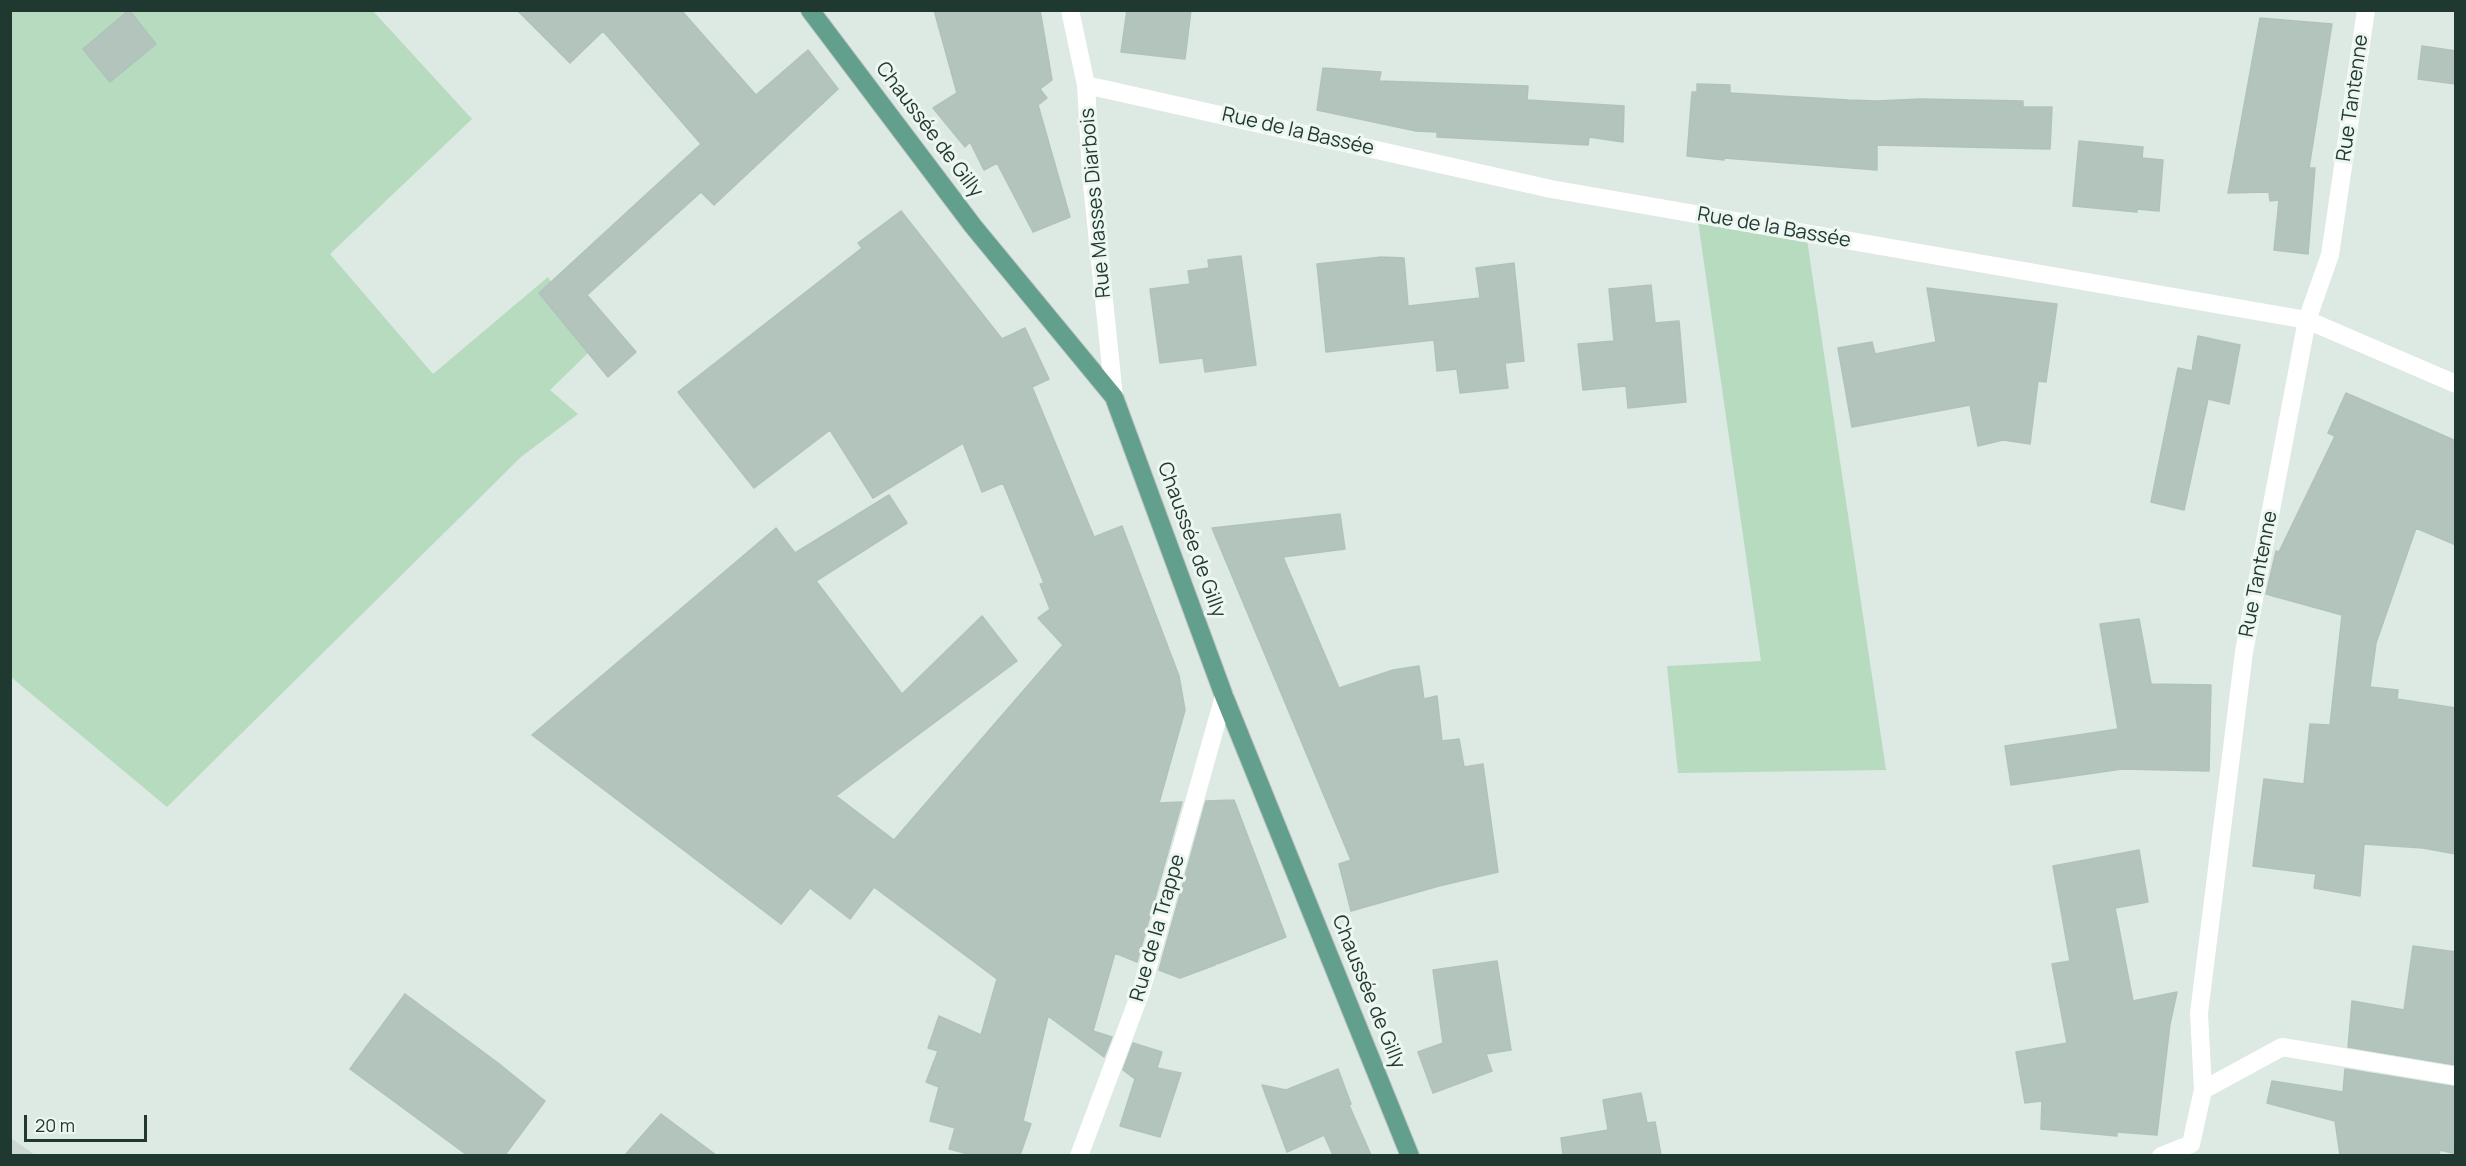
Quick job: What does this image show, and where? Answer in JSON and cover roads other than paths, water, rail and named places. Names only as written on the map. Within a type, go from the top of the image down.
[{"type":"main road","name":"Chaussée de Gilly","points":[[810,10],[973,226],[1114,397],[1224,696],[1410,1155]]},
{"type":"street","name":"Rue Masses Diarbois","points":[[1070,10],[1086,85],[1091,174],[1114,397]]},
{"type":"street","name":"Rue Tantenne","points":[[2161,1155],[2193,1150],[2203,1089],[2199,1013],[2244,652],[2307,320],[2330,255],[2366,10]]},
{"type":"street","name":"Rue de la Bassée","points":[[1086,85],[1551,189],[2307,320],[2456,384]]},
{"type":"street","name":"Rue de la Trappe","points":[[1079,1155],[1141,991],[1224,696]]},
{"type":"street","points":[[2203,1089],[2282,1047],[2456,1076]]}]
